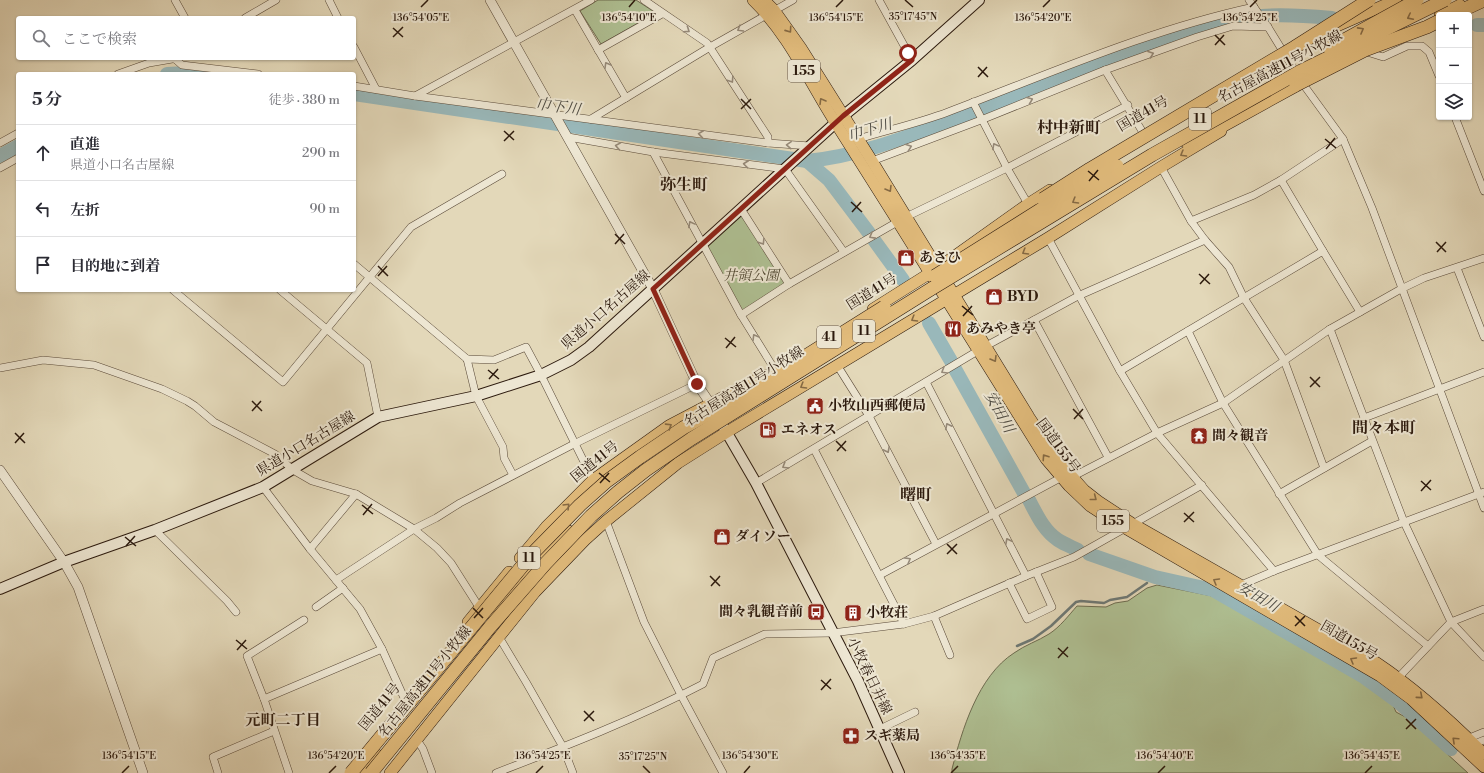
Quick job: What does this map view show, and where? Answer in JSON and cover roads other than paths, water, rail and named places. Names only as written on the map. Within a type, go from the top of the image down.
[{"type":"highway","name":"国道155号","points":[[752,0],[770,12]]},
{"type":"highway","name":"国道155号","points":[[764,0],[770,12],[801,48],[839,120],[857,143],[902,220],[982,348],[1046,459],[1067,476],[1090,506],[1241,585],[1377,663],[1398,678],[1475,741],[1484,754]]},
{"type":"highway","points":[[987,243],[1008,223],[1090,169],[1295,47],[1369,0]]},
{"type":"highway","name":"国道41号","points":[[346,773],[546,527],[593,480],[670,425],[775,370],[934,271],[1028,204],[1142,131],[1209,94],[1281,50],[1396,0]]},
{"type":"highway","name":"11","points":[[987,243],[1040,210],[1188,126],[1417,0]]},
{"type":"highway","name":"名古屋高速11号小牧線","points":[[371,773],[526,585],[591,516],[646,470],[691,439],[944,280],[1152,155],[1301,71],[1445,0]]},
{"type":"highway","name":"41","points":[[1446,12],[1470,0]]},
{"type":"highway","points":[[1458,12],[1484,0]]},
{"type":"highway","name":"41","points":[[390,773],[535,592],[585,540],[606,521],[678,463],[1048,238],[1161,167],[1303,84],[1436,17]]},
{"type":"highway","points":[[1152,155],[1218,128],[1350,57],[1436,22]]},
{"type":"highway","name":"名古屋高速11号小牧線","points":[[351,773],[533,553],[580,505],[608,481],[640,457],[684,428],[750,391],[987,243]]},
{"type":"highway","points":[[363,773],[510,593],[601,495],[648,458],[750,391]]},
{"type":"highway","name":"国道155号","points":[[1129,526],[1380,676],[1411,699],[1484,766]]},
{"type":"main road","name":"県道小口名古屋線","points":[[0,589],[64,562],[155,530],[263,487],[378,417],[476,396],[541,375],[571,360],[589,347],[839,120],[912,60],[979,0]]},
{"type":"main road","name":"小牧春日井線","points":[[710,403],[756,483],[858,681],[899,773]]},
{"type":"street","points":[[175,0],[184,16]]},
{"type":"street","points":[[248,16],[276,0]]},
{"type":"street","points":[[329,0],[337,16]]},
{"type":"street","points":[[490,0],[653,289],[697,384],[710,403]]},
{"type":"street","points":[[415,96],[591,0]]},
{"type":"street","points":[[644,0],[662,14],[707,43],[768,137],[768,143]]},
{"type":"street","points":[[591,119],[710,47],[793,0]]},
{"type":"street","points":[[879,0],[912,60]]},
{"type":"street","points":[[1249,0],[1268,27],[1303,84],[1343,139],[1372,208],[1481,493],[1484,508]]},
{"type":"street","points":[[857,143],[947,112],[1099,54],[1196,22],[1254,7]]},
{"type":"street","points":[[575,10],[626,98]]},
{"type":"street","points":[[598,50],[662,14]]},
{"type":"street","points":[[866,158],[980,118],[1105,70],[1197,37],[1233,26],[1268,27]]},
{"type":"street","points":[[1367,52],[1383,57],[1407,46],[1422,46],[1430,52],[1436,68]]},
{"type":"street","points":[[356,51],[376,88]]},
{"type":"street","points":[[124,72],[149,63],[169,60]]},
{"type":"street","points":[[177,60],[182,65],[241,72]]},
{"type":"street","points":[[1105,70],[1128,105],[1142,131]]},
{"type":"street","points":[[356,86],[376,88],[415,96],[768,143],[810,146]]},
{"type":"street","points":[[973,102],[980,118],[1028,204]]},
{"type":"street","points":[[741,315],[789,284],[902,220],[1007,168],[1128,105]]},
{"type":"street","points":[[1456,120],[1484,191]]},
{"type":"street","points":[[0,143],[16,134]]},
{"type":"street","points":[[568,137],[653,152],[785,169],[844,252]]},
{"type":"street","points":[[1191,221],[1254,195],[1281,180],[1343,139]]},
{"type":"street","points":[[653,152],[741,315],[775,370]]},
{"type":"street","points":[[0,168],[16,159]]},
{"type":"street","points":[[1161,167],[1191,221],[1205,240],[1229,267],[1244,298],[1284,360],[1324,468]]},
{"type":"street","points":[[175,292],[283,382],[411,227],[502,174]]},
{"type":"street","points":[[1281,180],[1360,312]]},
{"type":"street","points":[[741,209],[789,284]]},
{"type":"street","points":[[1048,238],[1078,296],[1120,371],[1157,432],[1274,571]]},
{"type":"street","points":[[756,483],[982,348],[1078,296],[1205,240]]},
{"type":"street","points":[[1120,371],[1323,251]]},
{"type":"street","points":[[880,576],[936,544],[1067,476],[1157,432],[1223,403],[1330,329],[1402,289],[1424,278],[1484,258]]},
{"type":"street","points":[[356,266],[467,358],[494,360],[526,347],[593,480]]},
{"type":"street","points":[[1457,268],[1483,332]]},
{"type":"street","points":[[282,292],[367,363],[378,417]]},
{"type":"street","points":[[1034,320],[1108,457]]},
{"type":"street","points":[[1330,329],[1404,522],[1451,622],[1484,657]]},
{"type":"street","points":[[1188,331],[1223,403],[1318,555],[1428,646]]},
{"type":"street","points":[[467,358],[476,396],[503,447],[504,458],[513,475]]},
{"type":"street","points":[[0,368],[43,360],[94,365],[162,389],[187,401],[214,422],[275,454],[292,470],[312,481],[356,494],[414,529],[437,548],[451,563],[479,608]]},
{"type":"street","points":[[837,366],[869,416],[936,544]]},
{"type":"street","points":[[1364,418],[1484,372]]},
{"type":"street","points":[[926,382],[1026,576]]},
{"type":"street","points":[[336,580],[414,529],[513,475],[697,384]]},
{"type":"street","points":[[1279,494],[1372,441]]},
{"type":"street","points":[[814,449],[904,624]]},
{"type":"street","points":[[0,470],[64,562],[78,587],[142,773]]},
{"type":"street","points":[[499,773],[611,728],[703,684],[712,658],[765,634],[832,633],[904,624],[934,616],[1009,583],[1074,557],[1202,484]]},
{"type":"street","points":[[263,487],[310,549],[360,609],[382,649],[405,700]]},
{"type":"street","points":[[1241,585],[1274,571],[1481,493]]},
{"type":"street","points":[[310,549],[356,494]]},
{"type":"street","points":[[606,521],[639,609],[681,695],[723,773]]},
{"type":"street","points":[[155,530],[227,601],[236,612]]},
{"type":"street","points":[[1009,583],[1027,619],[1052,607],[1036,572]]},
{"type":"street","points":[[316,607],[343,588]]},
{"type":"street","points":[[1398,678],[1451,622],[1484,609]]},
{"type":"street","points":[[934,616],[950,655]]},
{"type":"street","points":[[287,773],[264,699],[247,656],[304,620]]},
{"type":"street","points":[[499,637],[563,747],[572,773]]},
{"type":"street","points":[[264,699],[382,649]]},
{"type":"street","points":[[880,729],[915,712]]},
{"type":"street","points":[[218,773],[213,757],[274,731]]},
{"type":"street","points":[[1475,741],[1484,732]]},
{"type":"street","points":[[416,740],[423,749],[432,773]]},
{"type":"waterway","name":"巾下川","points":[[356,94],[807,161],[845,155],[901,139],[1129,54],[1221,24],[1271,15],[1332,18]]},
{"type":"waterway","name":"巾下川","points":[[1477,25],[1484,25]]},
{"type":"waterway","name":"巾下川","points":[[0,156],[16,147]]},
{"type":"waterway","name":"安田川","points":[[807,161],[829,180],[869,233]]},
{"type":"waterway","name":"安田川","points":[[874,240],[903,280]]},
{"type":"waterway","name":"安田川","points":[[929,323],[951,361]]},
{"type":"waterway","name":"安田川","points":[[955,369],[1024,493]]},
{"type":"waterway","name":"安田川","points":[[1029,500],[1041,522],[1049,532],[1060,541],[1078,550]]},
{"type":"waterway","name":"安田川","points":[[1089,554],[1155,577],[1213,590],[1364,677],[1397,701],[1451,749]]},
{"type":"waterway","points":[[1017,646],[1033,639],[1051,626],[1076,602],[1104,603],[1110,600],[1127,597],[1147,583]]},
{"type":"place","name":"あさひ","points":[[906,258]]},
{"type":"place","name":"BYD","points":[[994,297]]},
{"type":"place","name":"あみやき亭","points":[[953,329]]},
{"type":"place","name":"小牧山西郵便局","points":[[815,406]]},
{"type":"place","name":"エネオス","points":[[768,430]]},
{"type":"place","name":"間々観音","points":[[1199,436]]},
{"type":"place","name":"ダイソー","points":[[722,537]]},
{"type":"place","name":"間々乳観音前","points":[[816,612]]},
{"type":"place","name":"小牧荘","points":[[853,613]]},
{"type":"place","name":"スギ薬局","points":[[851,736]]},
{"type":"district","name":"村中新町","points":[[1069,128]]},
{"type":"district","name":"弥生町","points":[[684,185]]},
{"type":"district","name":"間々本町","points":[[1384,428]]},
{"type":"district","name":"曙町","points":[[916,495]]},
{"type":"district","name":"元町二丁目","points":[[283,720]]},
{"type":"park label","name":"井領公園","points":[[751,276]]}]
